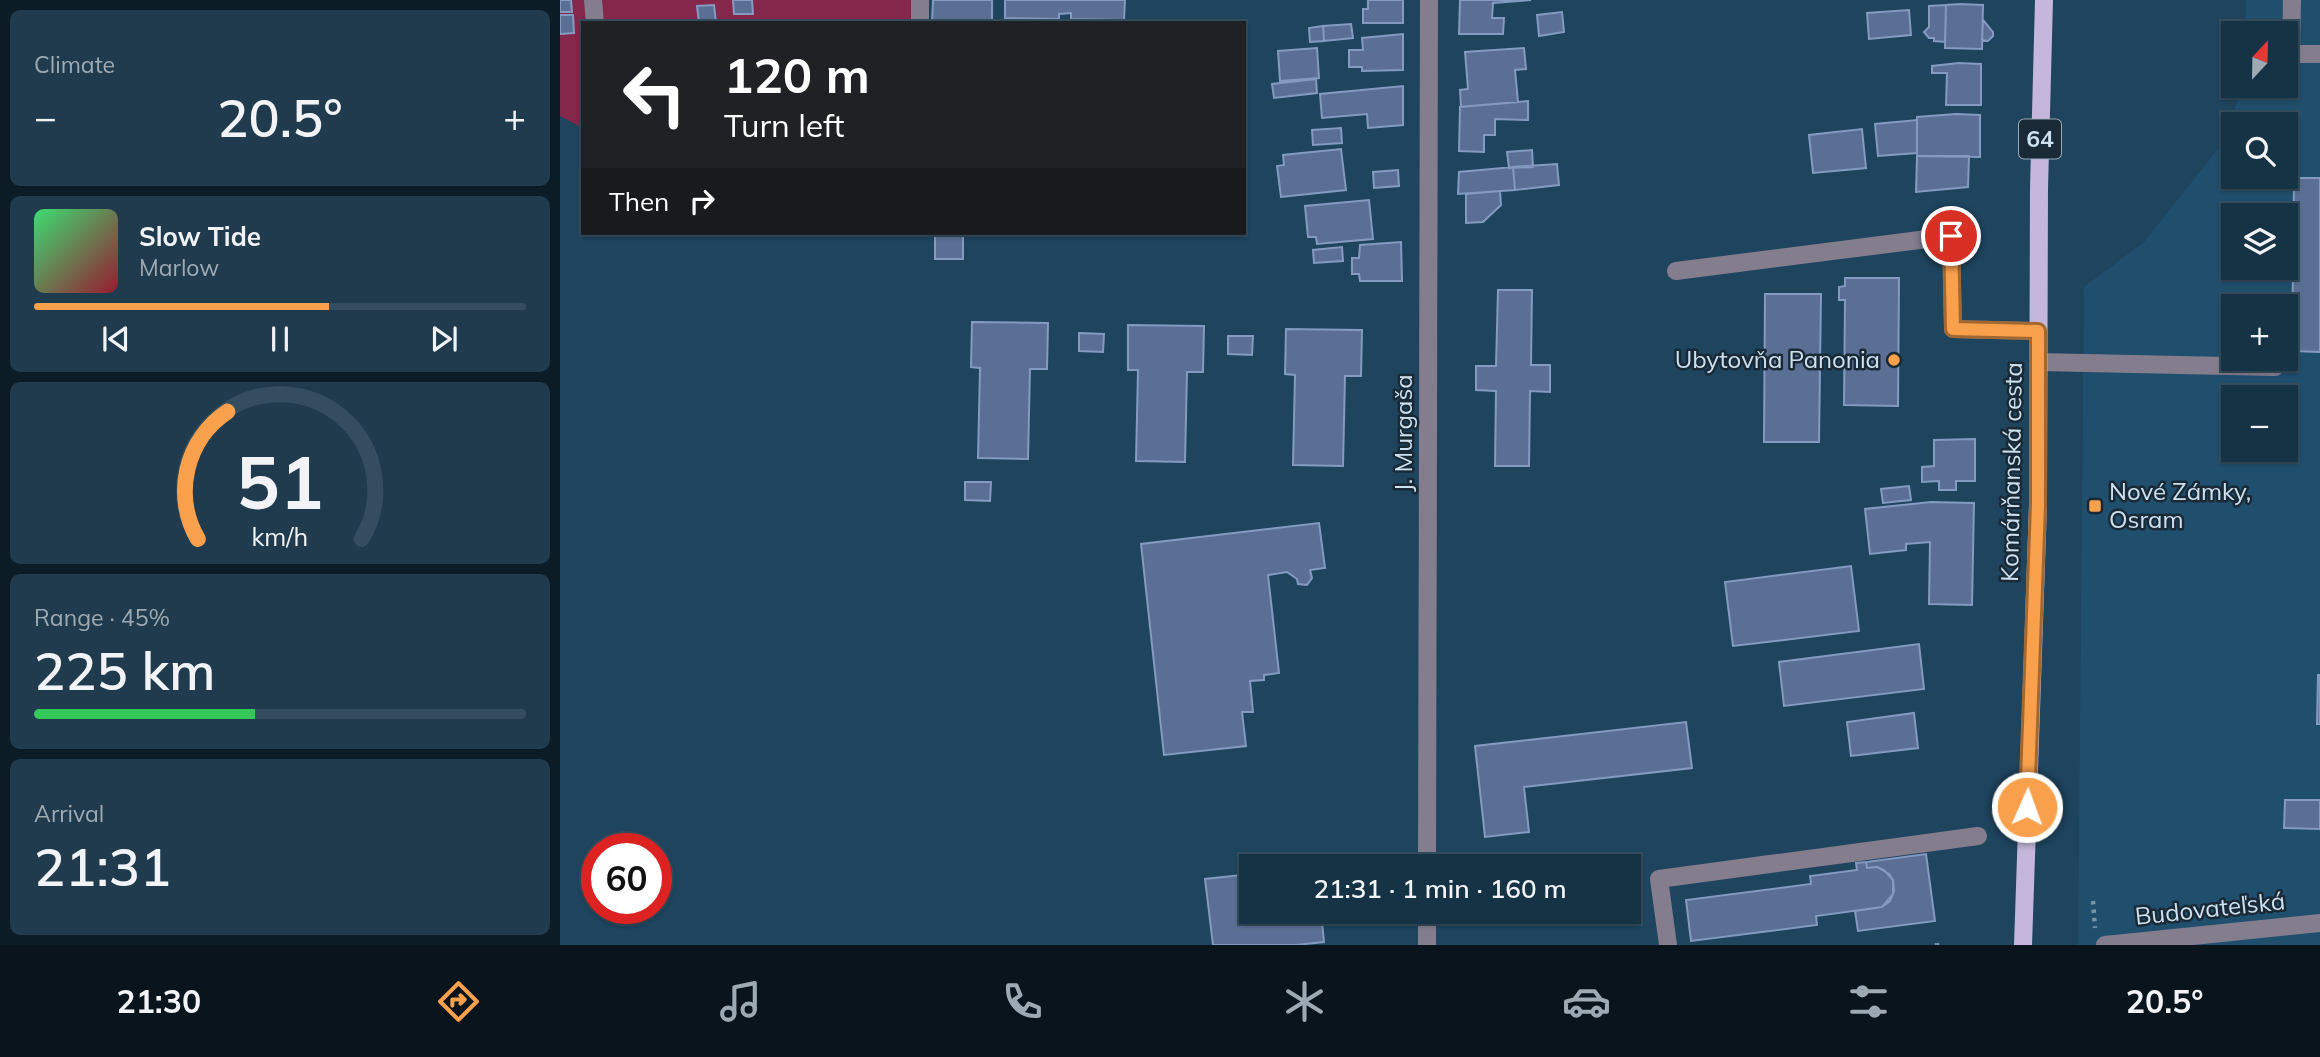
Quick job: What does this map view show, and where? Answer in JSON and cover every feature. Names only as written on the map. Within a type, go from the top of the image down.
[{"type":"main road","name":"Komárňanská cesta","points":[[2023,945],[2038,505],[2044,0]]},
{"type":"street","points":[[593,0],[595,21]]},
{"type":"street","points":[[920,0],[920,21]]},
{"type":"street","name":"J. Murgaša","points":[[1427,854],[1429,0]]},
{"type":"street","points":[[2292,0],[2291,54],[2320,54]]},
{"type":"street","points":[[1676,271],[1951,236],[1953,329],[2038,331]]},
{"type":"street","points":[[2038,362],[2221,366]]},
{"type":"street","points":[[1668,945],[1659,879],[1978,836]]},
{"type":"street","name":"Budovateľská","points":[[2105,945],[2165,941],[2320,923]]},
{"type":"street","points":[[1427,924],[1427,945]]},
{"type":"shaded area","points":[[560,0],[912,0],[913,21],[581,21],[581,127],[560,116]]},
{"type":"shaded area","points":[[2246,0],[2320,0],[2320,945],[2078,945],[2084,287],[2144,242],[2221,145],[2221,189],[2298,189],[2298,112],[2234,112],[2238,98],[2298,98],[2298,21],[2245,21]]},
{"type":"building","points":[[560,0],[571,0],[572,12],[560,12]]},
{"type":"building","points":[[733,0],[752,0],[753,14],[734,14]]},
{"type":"building","points":[[933,0],[992,0],[992,21],[932,21]]},
{"type":"building","points":[[1005,0],[1125,0],[1124,20],[1071,19],[1071,13],[1059,14],[1059,19],[1005,18]]},
{"type":"building","points":[[1368,0],[1403,0],[1403,23],[1363,23],[1363,9],[1368,9]]},
{"type":"building","points":[[1460,0],[1531,0],[1493,3],[1492,18],[1504,18],[1503,34],[1459,34]]},
{"type":"building","points":[[714,5],[716,21],[699,21],[697,6]]},
{"type":"building","points":[[1946,5],[1983,5],[1982,49],[1945,48]]},
{"type":"building","points":[[1946,5],[1945,42],[1934,41],[1934,38],[1929,38],[1924,32],[1929,27],[1929,6]]},
{"type":"building","points":[[1909,10],[1911,35],[1869,39],[1867,13]]},
{"type":"building","points":[[1562,12],[1564,32],[1539,36],[1537,15]]},
{"type":"building","points":[[560,15],[573,15],[574,33],[560,34]]},
{"type":"building","points":[[1983,20],[1993,32],[1988,41],[1982,40]]},
{"type":"building","points":[[1351,24],[1353,38],[1324,41],[1323,26]]},
{"type":"building","points":[[1323,26],[1324,41],[1310,42],[1309,28]]},
{"type":"building","points":[[1403,34],[1403,70],[1362,71],[1362,67],[1349,67],[1349,50],[1363,50],[1362,38]]},
{"type":"building","points":[[1317,48],[1319,78],[1280,81],[1278,51]]},
{"type":"building","points":[[1524,48],[1526,69],[1515,70],[1518,102],[1461,107],[1460,90],[1468,89],[1465,52]]},
{"type":"building","points":[[1981,64],[1981,105],[1946,105],[1947,73],[1932,73],[1932,66]]},
{"type":"building","points":[[1316,79],[1317,93],[1274,98],[1272,84]]},
{"type":"building","points":[[1403,86],[1403,125],[1368,128],[1367,114],[1322,118],[1320,94]]},
{"type":"building","points":[[1528,101],[1528,120],[1495,119],[1495,135],[1484,135],[1484,152],[1459,151],[1460,107]]},
{"type":"building","points":[[1980,115],[1980,157],[1917,156],[1917,117]]},
{"type":"building","points":[[1917,120],[1917,153],[1878,156],[1875,124]]},
{"type":"building","points":[[1341,128],[1342,143],[1313,145],[1312,130]]},
{"type":"building","points":[[1862,129],[1866,168],[1813,173],[1809,135]]},
{"type":"building","points":[[1341,149],[1346,190],[1281,197],[1277,166],[1284,165],[1283,155]]},
{"type":"building","points":[[1532,150],[1533,167],[1509,168],[1507,152]]},
{"type":"building","points":[[1917,156],[1969,156],[1968,187],[1916,192]]},
{"type":"building","points":[[1557,164],[1559,185],[1515,190],[1513,167]]},
{"type":"building","points":[[1513,167],[1515,190],[1458,194],[1459,172]]},
{"type":"building","points":[[1398,170],[1399,186],[1374,188],[1373,172]]},
{"type":"building","points":[[2298,178],[2320,178],[2320,352],[2298,351],[2298,294],[2293,294],[2293,280],[2298,280],[2298,203],[2294,203],[2294,189],[2298,189]]},
{"type":"building","points":[[1500,191],[1501,205],[1483,222],[1466,223],[1466,194]]},
{"type":"building","points":[[1369,200],[1373,239],[1317,244],[1316,237],[1308,237],[1305,206]]},
{"type":"building","points":[[935,235],[963,235],[963,259],[935,259]]},
{"type":"building","points":[[1401,242],[1402,281],[1360,281],[1359,274],[1352,274],[1352,258],[1359,258],[1360,245]]},
{"type":"building","points":[[1342,247],[1343,261],[1314,263],[1313,250]]},
{"type":"building","points":[[1845,278],[1899,278],[1898,406],[1844,405],[1845,300],[1839,300],[1839,287],[1845,286]]},
{"type":"building","points":[[1498,290],[1532,290],[1531,365],[1550,365],[1550,392],[1530,391],[1529,466],[1495,466],[1496,391],[1476,390],[1476,366],[1496,366]]},
{"type":"building","points":[[1765,294],[1821,294],[1819,442],[1764,442]]},
{"type":"building","points":[[972,322],[1048,323],[1047,369],[1030,369],[1028,459],[978,458],[980,368],[971,367]]},
{"type":"building","points":[[1128,325],[1204,326],[1203,372],[1187,372],[1185,462],[1136,461],[1138,370],[1128,370]]},
{"type":"building","points":[[1286,329],[1362,330],[1361,376],[1345,376],[1343,466],[1293,465],[1295,375],[1285,374]]},
{"type":"building","points":[[1079,333],[1104,334],[1103,352],[1079,351]]},
{"type":"building","points":[[1228,336],[1253,336],[1252,355],[1228,354]]},
{"type":"building","points":[[1975,439],[1975,481],[1956,481],[1956,490],[1939,490],[1939,481],[1922,482],[1922,467],[1934,466],[1934,440]]},
{"type":"building","points":[[965,482],[991,482],[990,501],[965,500]]},
{"type":"building","points":[[1909,486],[1911,500],[1883,503],[1881,489]]},
{"type":"building","points":[[1931,502],[1974,503],[1972,605],[1929,604],[1930,542],[1906,544],[1906,550],[1870,554],[1865,509]]},
{"type":"building","points":[[1319,523],[1325,568],[1310,570],[1312,578],[1307,585],[1298,584],[1297,579],[1287,572],[1268,575],[1279,673],[1264,675],[1264,680],[1250,681],[1253,712],[1242,712],[1246,746],[1164,755],[1141,544]]},
{"type":"building","points":[[1851,566],[1859,631],[1733,646],[1725,582]]},
{"type":"building","points":[[1919,644],[1924,689],[1784,706],[1779,662]]},
{"type":"building","points":[[2320,675],[2320,724],[2317,724]]},
{"type":"building","points":[[1914,713],[1918,748],[1851,756],[1847,722]]},
{"type":"building","points":[[1686,722],[1692,768],[1524,787],[1529,832],[1485,837],[1475,746]]},
{"type":"building","points":[[2285,800],[2320,800],[2320,829],[2284,828]]},
{"type":"building","points":[[1926,854],[1935,921],[1858,931],[1855,911],[1882,907],[1890,901],[1894,891],[1893,880],[1889,874],[1877,867],[1867,868],[1866,862]]},
{"type":"building","points":[[1866,862],[1867,868],[1877,867],[1884,870],[1893,880],[1893,894],[1882,907],[1816,916],[1817,925],[1691,941],[1686,900],[1811,884],[1810,876],[1857,870],[1856,863]]},
{"type":"building","points":[[1239,875],[1239,924],[1322,924],[1324,942],[1296,945],[1213,945],[1205,879]]},
{"type":"place","name":"Ubytovňa Panonia","points":[[1894,360]]},
{"type":"place","name":"Nové Zámky, Osram","points":[[2095,506]]},
{"type":"route","points":[[1951,236],[1953,329],[2038,331],[2038,505],[2027,807]]}]
